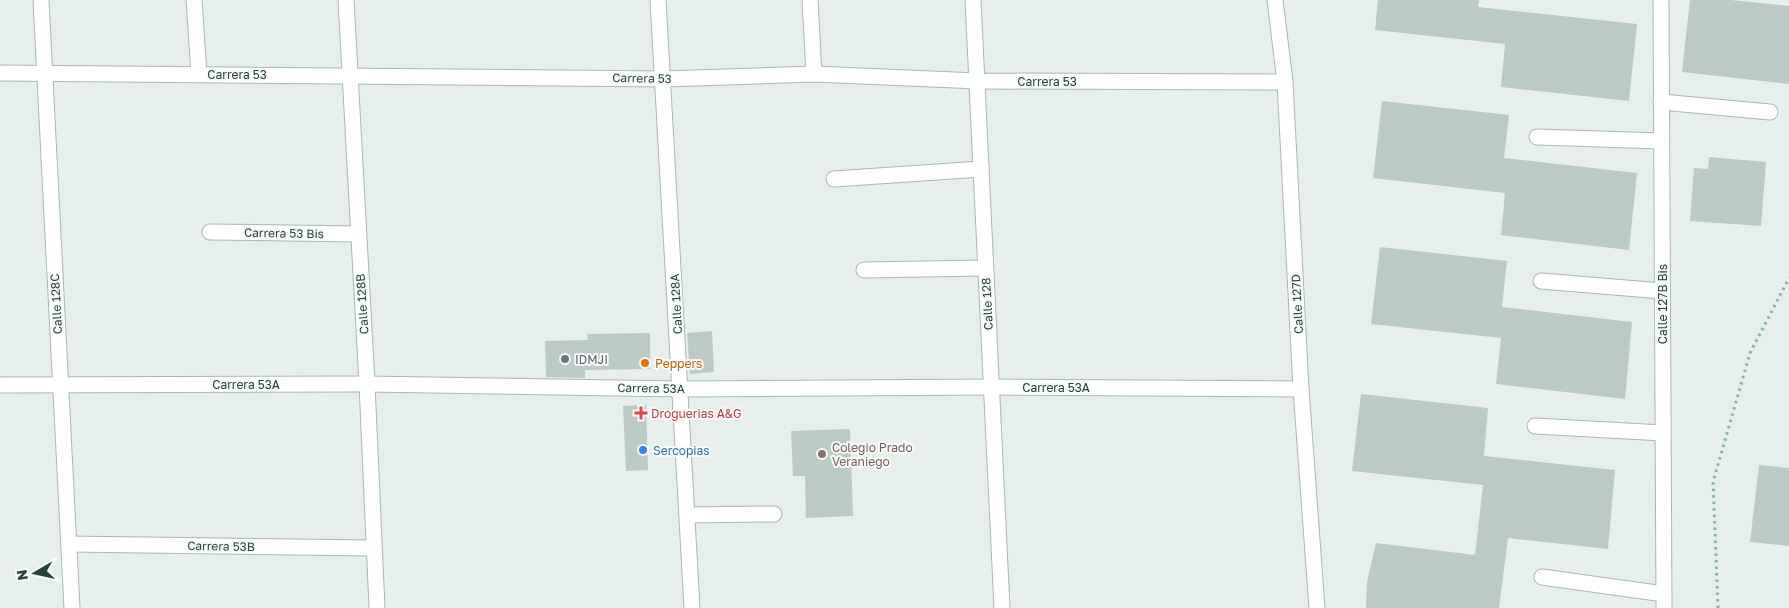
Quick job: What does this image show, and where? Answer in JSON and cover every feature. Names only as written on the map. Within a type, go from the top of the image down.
[{"type":"street","name":"Calle 128C","points":[[41,0],[72,608]]},
{"type":"street","points":[[194,0],[199,74]]},
{"type":"street","name":"Calle 128B","points":[[346,0],[377,608]]},
{"type":"street","name":"Calle 128A","points":[[658,0],[664,79],[692,608]]},
{"type":"street","points":[[810,0],[814,74]]},
{"type":"street","name":"Calle 128","points":[[974,0],[1002,608]]},
{"type":"street","name":"Calle 127D","points":[[1275,0],[1285,82],[1316,608]]},
{"type":"street","name":"Calle 127B Bis","points":[[1661,0],[1664,601]]},
{"type":"street","name":"Carrera 53","points":[[0,73],[350,74],[664,79],[814,74],[978,81],[1285,82]]},
{"type":"street","points":[[1661,102],[1770,112]]},
{"type":"street","points":[[1536,137],[1661,141]]},
{"type":"street","points":[[834,179],[981,169]]},
{"type":"street","name":"Carrera 53 Bis","points":[[210,232],[358,234]]},
{"type":"street","points":[[864,270],[985,268]]},
{"type":"street","points":[[1541,282],[1662,291]]},
{"type":"street","name":"Carrera 53A","points":[[0,384],[367,384],[681,389],[991,387],[1302,389]]},
{"type":"street","points":[[1534,426],[1663,434]]},
{"type":"street","points":[[687,515],[774,514]]},
{"type":"street","name":"Carrera 53B","points":[[69,544],[373,548]]},
{"type":"street","points":[[1542,576],[1664,601]]},
{"type":"path","points":[[1718,608],[1713,482],[1750,354],[1789,278]]},
{"type":"building","points":[[1378,0],[1479,0],[1478,7],[1637,24],[1629,101],[1501,87],[1505,44],[1375,30]]},
{"type":"building","points":[[1690,0],[1731,0],[1789,6],[1789,84],[1682,72]]},
{"type":"building","points":[[1382,101],[1509,115],[1504,158],[1637,173],[1629,250],[1501,235],[1505,193],[1373,178]]},
{"type":"building","points":[[1709,157],[1766,162],[1761,226],[1690,221],[1694,168],[1708,169]]},
{"type":"building","points":[[1380,247],[1507,261],[1502,307],[1632,322],[1625,399],[1496,384],[1501,338],[1371,324]]},
{"type":"building","points":[[712,331],[714,372],[690,374],[687,333]]},
{"type":"building","points":[[650,333],[650,369],[585,370],[585,378],[546,377],[545,341],[588,340],[587,334]]},
{"type":"building","points":[[1361,394],[1488,408],[1484,456],[1615,470],[1608,549],[1508,538],[1499,608],[1366,608],[1367,582],[1376,543],[1475,555],[1483,485],[1352,471]]},
{"type":"building","points":[[646,405],[648,470],[626,471],[623,406]]},
{"type":"building","name":"Colegio Prado Veraniego","points":[[850,429],[853,516],[806,518],[805,476],[793,476],[791,431]]},
{"type":"building","points":[[1759,465],[1789,468],[1789,546],[1750,542]]},
{"type":"place","name":"IDMJI","points":[[565,359]]},
{"type":"place","name":"Peppers","points":[[645,363]]},
{"type":"place","name":"Droguerias A&G","points":[[641,413]]},
{"type":"place","name":"Sercopias","points":[[643,450]]},
{"type":"place","name":"Colegio Prado Veraniego","points":[[822,454]]}]
